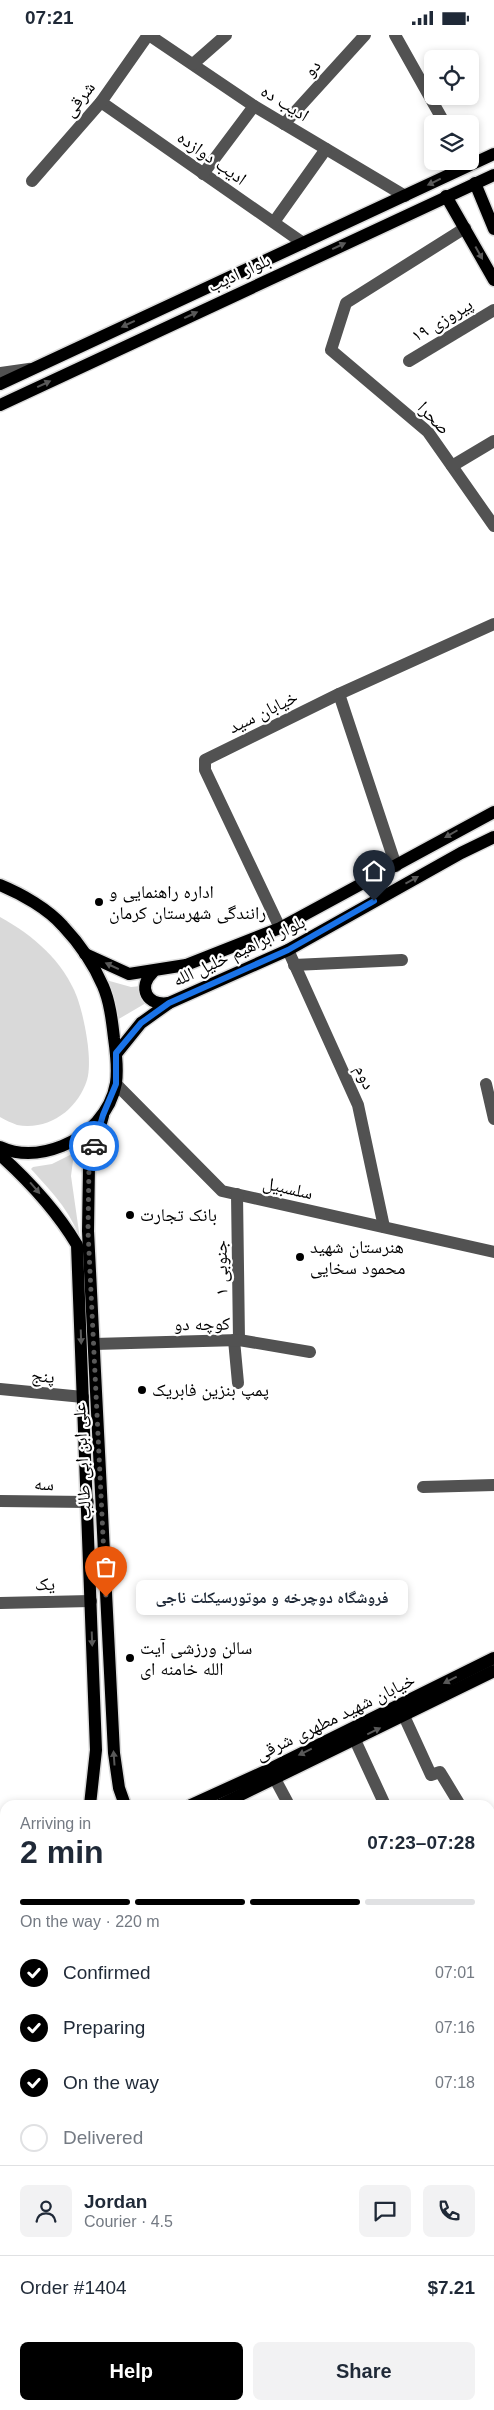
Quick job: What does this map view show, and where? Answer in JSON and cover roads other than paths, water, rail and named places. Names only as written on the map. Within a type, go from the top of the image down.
[{"type":"main road","name":"بلوار ادیب","points":[[479,159],[494,154]]},
{"type":"main road","name":"بلوار ادیب","points":[[0,384],[405,196],[455,170]]},
{"type":"main road","name":"بلوار ادیب","points":[[0,405],[494,175]]},
{"type":"main road","points":[[475,183],[494,229]]},
{"type":"main road","points":[[446,196],[494,280]]},
{"type":"main road","name":"بلوار ابراهیم خلیل الله","points":[[85,954],[129,974],[153,972],[186,965],[280,928],[494,812]]},
{"type":"main road","name":"بلوار ابراهیم خلیل الله","points":[[116,1053],[141,1023],[169,1003],[288,950],[461,853],[494,837]]},
{"type":"main road","points":[[0,885],[36,904],[62,925],[85,954],[103,986],[112,1019],[116,1053],[116,1084],[103,1115],[78,1140],[46,1153],[12,1153],[0,1147]]},
{"type":"main road","points":[[153,972],[147,978],[145,986],[146,995],[152,1001],[160,1004],[169,1003]]},
{"type":"main road","name":"علی ابن ابی طالب","points":[[103,1115],[89,1166],[88,1231],[114,1753],[119,1788],[123,1800]]},
{"type":"main road","name":"علی ابن ابی طالب","points":[[0,1155],[26,1178],[44,1198],[64,1223],[77,1245],[96,1750],[91,1800]]},
{"type":"main road","name":"خیابان شهید مطهری شرقی","points":[[202,1800],[288,1760],[494,1658]]},
{"type":"main road","name":"خیابان شهید مطهری شرقی","points":[[231,1800],[494,1671]]},
{"type":"street","name":"ادیب ده","points":[[148,35],[284,124],[405,196]]},
{"type":"street","name":"شرقی","points":[[32,181],[101,102],[148,35]]},
{"type":"street","points":[[193,64],[226,35]]},
{"type":"street","name":"دو","points":[[284,124],[365,35]]},
{"type":"street","points":[[395,35],[439,115]]},
{"type":"street","name":"ادیب دوازده","points":[[101,102],[303,243]]},
{"type":"street","points":[[204,174],[254,105]]},
{"type":"street","points":[[274,222],[326,149]]},
{"type":"street","name":"صحرا","points":[[465,228],[346,303],[331,350],[428,432],[494,526]]},
{"type":"street","name":"پیروزی ۱۹","points":[[409,361],[494,310]]},
{"type":"street","points":[[0,373],[32,369]]},
{"type":"street","points":[[452,466],[494,441]]},
{"type":"street","points":[[396,866],[339,694],[494,624]]},
{"type":"street","name":"خیابان سید","points":[[280,928],[205,770],[205,760],[339,694]]},
{"type":"street","name":"دوم","points":[[288,950],[358,1105],[384,1227]]},
{"type":"street","points":[[294,965],[402,960]]},
{"type":"street","name":"سلسبیل","points":[[116,1084],[222,1191],[494,1252]]},
{"type":"street","points":[[486,1084],[494,1119]]},
{"type":"street","name":"جنوبی ۱","points":[[237,1194],[238,1383]]},
{"type":"street","name":"کوچه دو","points":[[94,1344],[237,1340],[310,1352]]},
{"type":"street","name":"پنج","points":[[0,1389],[84,1397]]},
{"type":"street","points":[[423,1487],[494,1485]]},
{"type":"street","name":"سه","points":[[0,1501],[88,1502]]},
{"type":"street","name":"یک","points":[[0,1603],[91,1601]]},
{"type":"street","points":[[404,1716],[431,1775],[440,1772],[457,1800]]},
{"type":"street","points":[[355,1740],[383,1800]]},
{"type":"street","points":[[275,1779],[286,1800]]},
{"type":"place","name":"اداره راهنمایی و رانندگی شهرستان کرمان","points":[[99,902]]},
{"type":"place","name":"بانک تجارت","points":[[130,1215]]},
{"type":"place","name":"هنرستان شهید محمود سخایی","points":[[300,1257]]},
{"type":"place","name":"پمپ بنزین فابریک","points":[[142,1390]]},
{"type":"place","name":"فروشگاه دوچرخه و موتورسیکلت ناجی","points":[[106,1597]]},
{"type":"place","name":"سالن ورزشى آیت الله خامنه اى","points":[[130,1658]]}]
